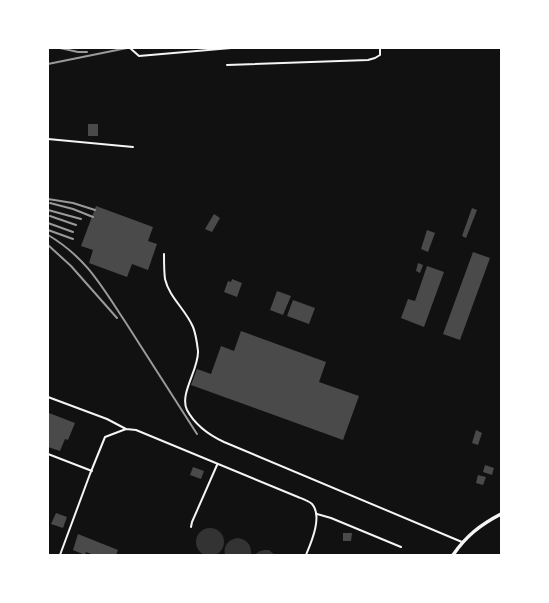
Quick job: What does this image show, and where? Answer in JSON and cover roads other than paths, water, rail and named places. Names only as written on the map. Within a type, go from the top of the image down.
[{"type":"street","points":[[453,555],[462,542],[479,527],[501,514]]},
{"type":"lane","points":[[130,48],[139,56],[231,48]]},
{"type":"lane","points":[[227,66],[368,60],[376,58],[380,55],[380,48]]},
{"type":"lane","points":[[48,139],[132,147]]},
{"type":"lane","points":[[164,254],[165,279],[171,292],[192,326],[195,336],[198,352],[197,361],[186,394],[186,402],[187,409],[203,430],[211,436],[224,442],[462,542]]},
{"type":"lane","points":[[48,397],[107,419],[126,429],[136,430],[306,501],[312,505],[317,514],[317,519],[306,555]]},
{"type":"lane","points":[[60,555],[106,437],[126,429]]},
{"type":"lane","points":[[48,454],[92,471]]},
{"type":"lane","points":[[191,527],[217,465]]},
{"type":"lane","points":[[317,514],[331,518],[401,547]]},
{"type":"railway","points":[[60,48],[78,52],[87,52]]},
{"type":"railway","points":[[48,64],[127,48]]},
{"type":"railway","points":[[48,199],[73,203],[95,210]]},
{"type":"railway","points":[[50,203],[73,209],[93,217]]},
{"type":"railway","points":[[48,210],[81,219]]},
{"type":"railway","points":[[50,216],[76,225]]},
{"type":"railway","points":[[48,223],[73,232]]},
{"type":"railway","points":[[48,230],[73,239]]},
{"type":"railway","points":[[48,235],[73,253],[93,274],[197,434]]},
{"type":"railway","points":[[48,245],[71,266],[117,318]]}]
